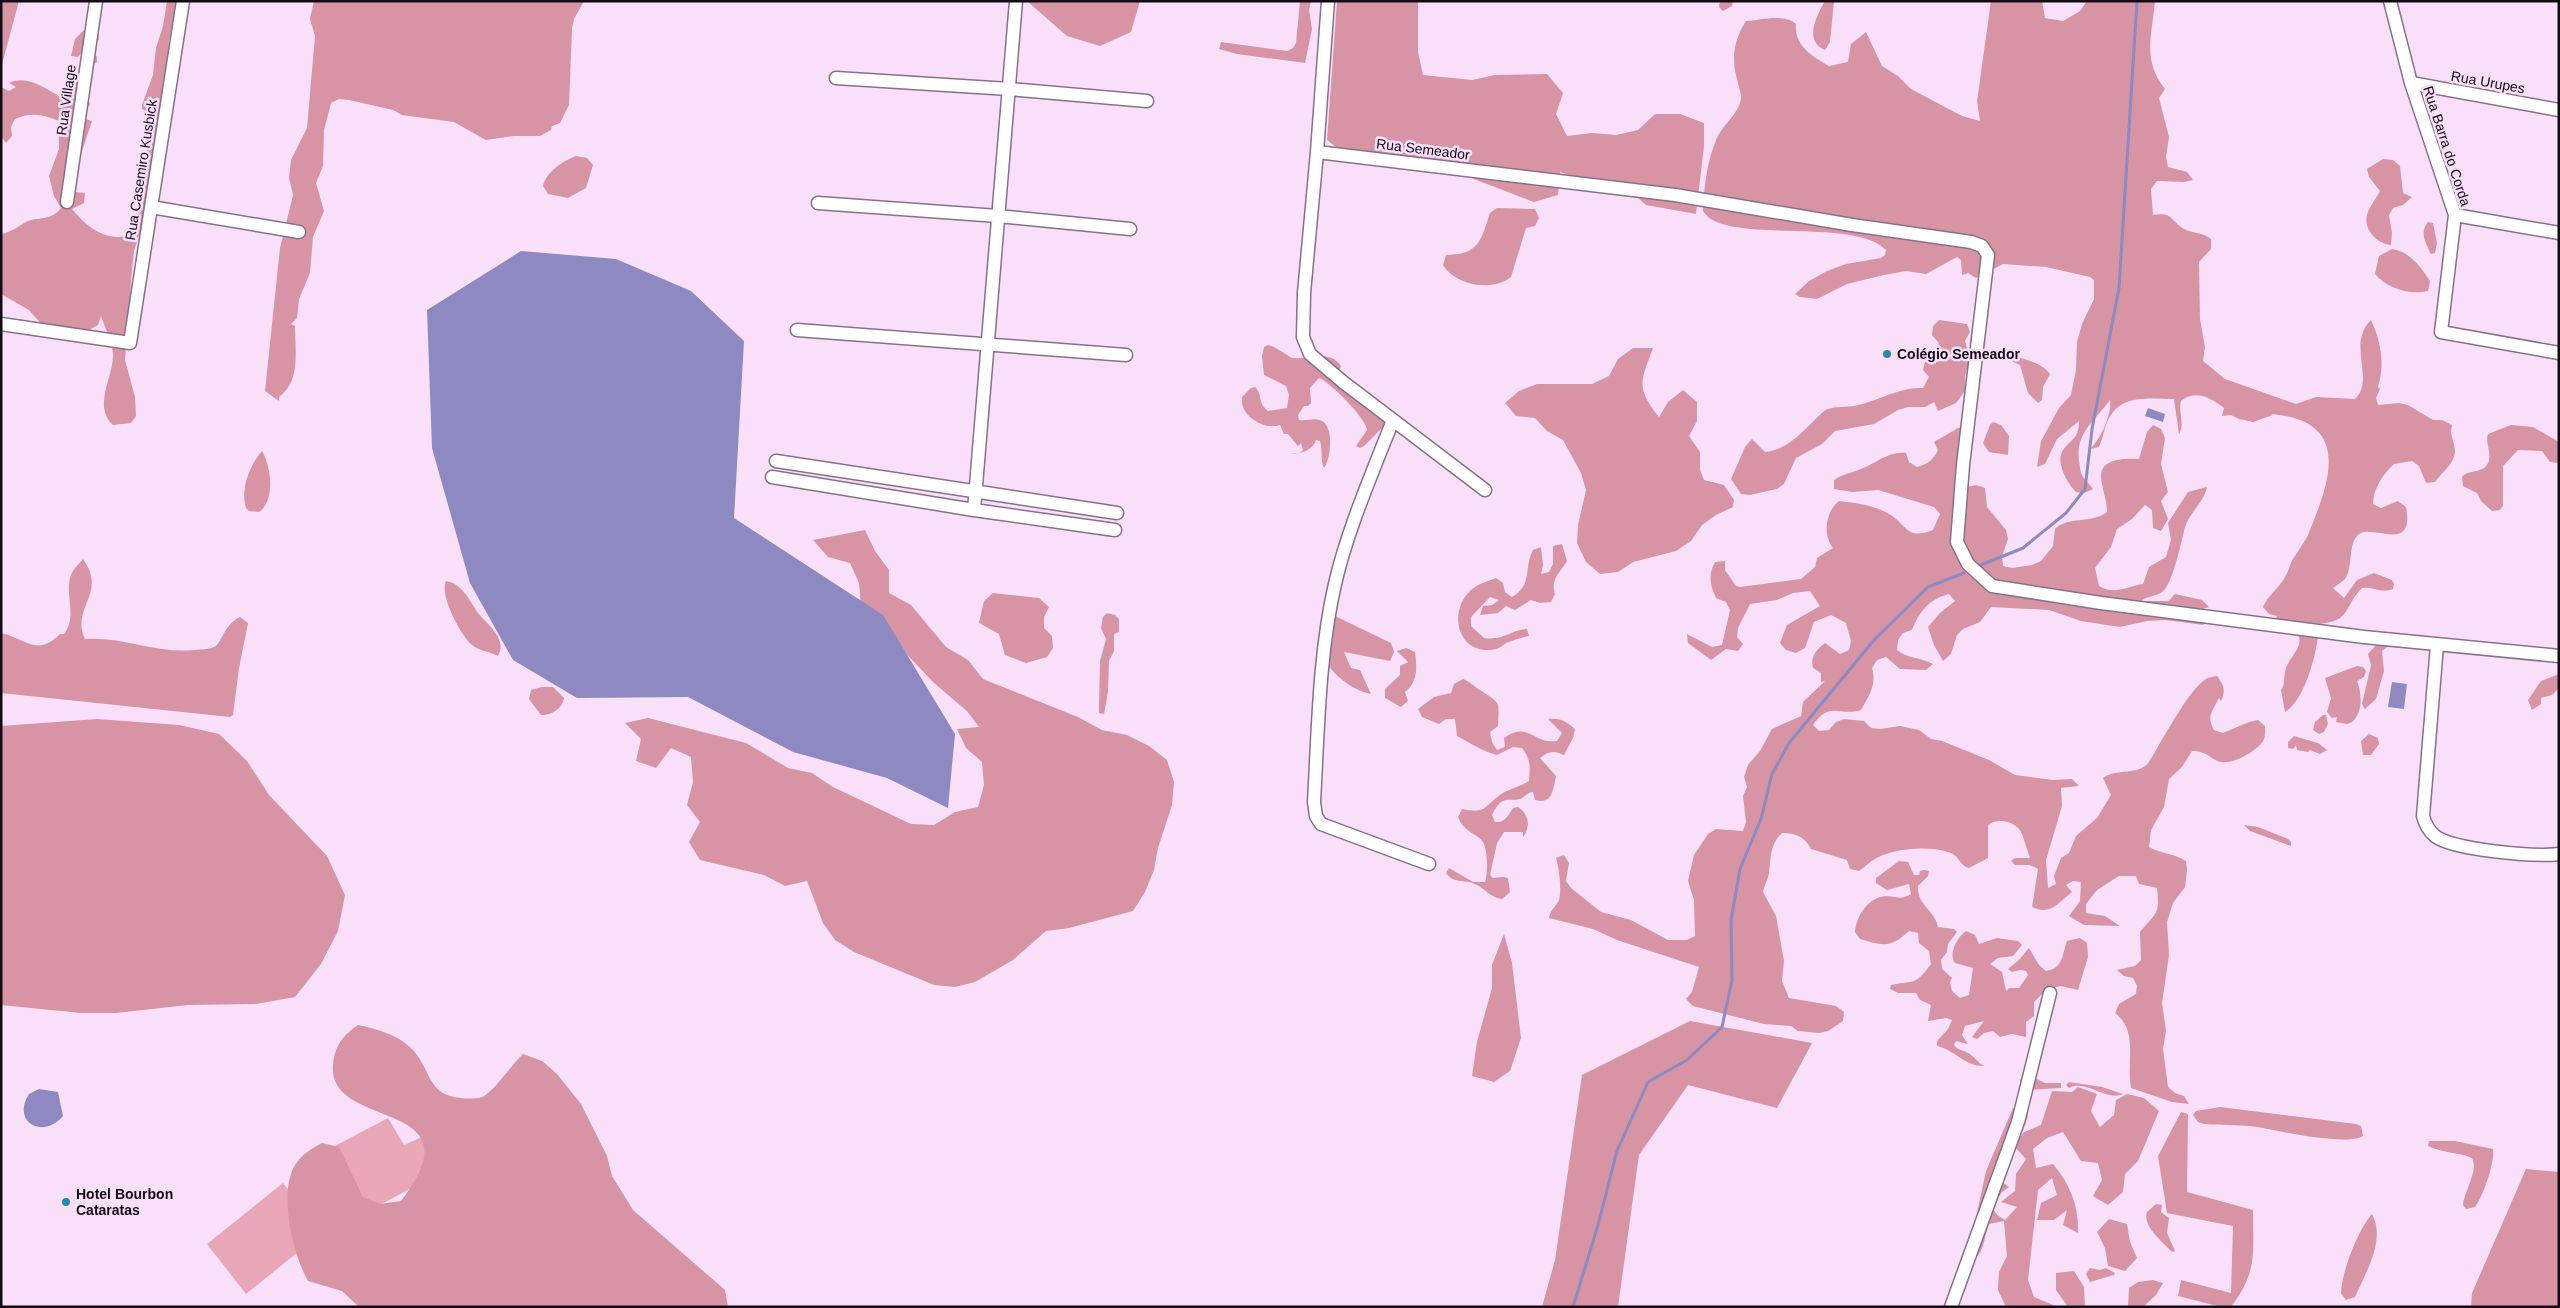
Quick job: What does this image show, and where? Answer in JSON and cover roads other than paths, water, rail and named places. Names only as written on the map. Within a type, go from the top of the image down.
[{"type":"street","name":"Rua Village","points":[[67,202],[96,1]]},
{"type":"street","name":"Rua Casemiro Kusbick","points":[[1,324],[130,343],[183,1]]},
{"type":"street","points":[[974,510],[1016,1]]},
{"type":"street","points":[[1328,1],[1304,293],[1303,337],[1310,354],[1318,362],[1485,490]]},
{"type":"street","name":"Rua Barra do Corda","points":[[2390,1],[2411,83],[2455,215],[2441,332],[2559,353]]},
{"type":"street","points":[[836,78],[1009,89],[1147,101]]},
{"type":"street","name":"Rua Urupes","points":[[2411,83],[2559,110]]},
{"type":"street","name":"Rua Semeador","points":[[1317,152],[1674,195],[1852,225],[1971,242],[1982,246],[1988,255],[1964,455],[1957,542],[1968,564],[1992,586],[2101,603],[2437,645],[2559,656]]},
{"type":"street","points":[[818,204],[998,216],[1130,229]]},
{"type":"street","points":[[151,207],[299,232]]},
{"type":"street","points":[[2455,215],[2559,233]]},
{"type":"street","points":[[796,330],[1126,355]]},
{"type":"street","points":[[1393,420],[1362,500],[1335,583],[1325,654],[1314,802],[1316,816],[1321,824],[1429,864]]},
{"type":"street","points":[[776,461],[975,493],[1117,513]]},
{"type":"street","points":[[772,477],[974,510],[1114,530]]},
{"type":"street","points":[[2437,645],[2423,816],[2426,826],[2436,836],[2454,843],[2510,853],[2559,854]]},
{"type":"street","points":[[1952,1307],[2018,1122],[2050,993]]},
{"type":"waterway","points":[[1981,565],[2023,548],[2066,513],[2085,489],[2092,429],[2119,288],[2137,1]]},
{"type":"waterway","points":[[1573,1307],[1598,1225],[1617,1151],[1648,1082],[1687,1060],[1722,1027],[1732,980],[1731,920],[1740,869],[1761,819],[1772,774],[1789,743],[1875,639],[1928,587],[1964,573]]},
{"type":"place","name":"Colégio Semeador","points":[[1887,354]]},
{"type":"place","name":"Hotel Bourbon Cataratas","points":[[66,1202]]}]
